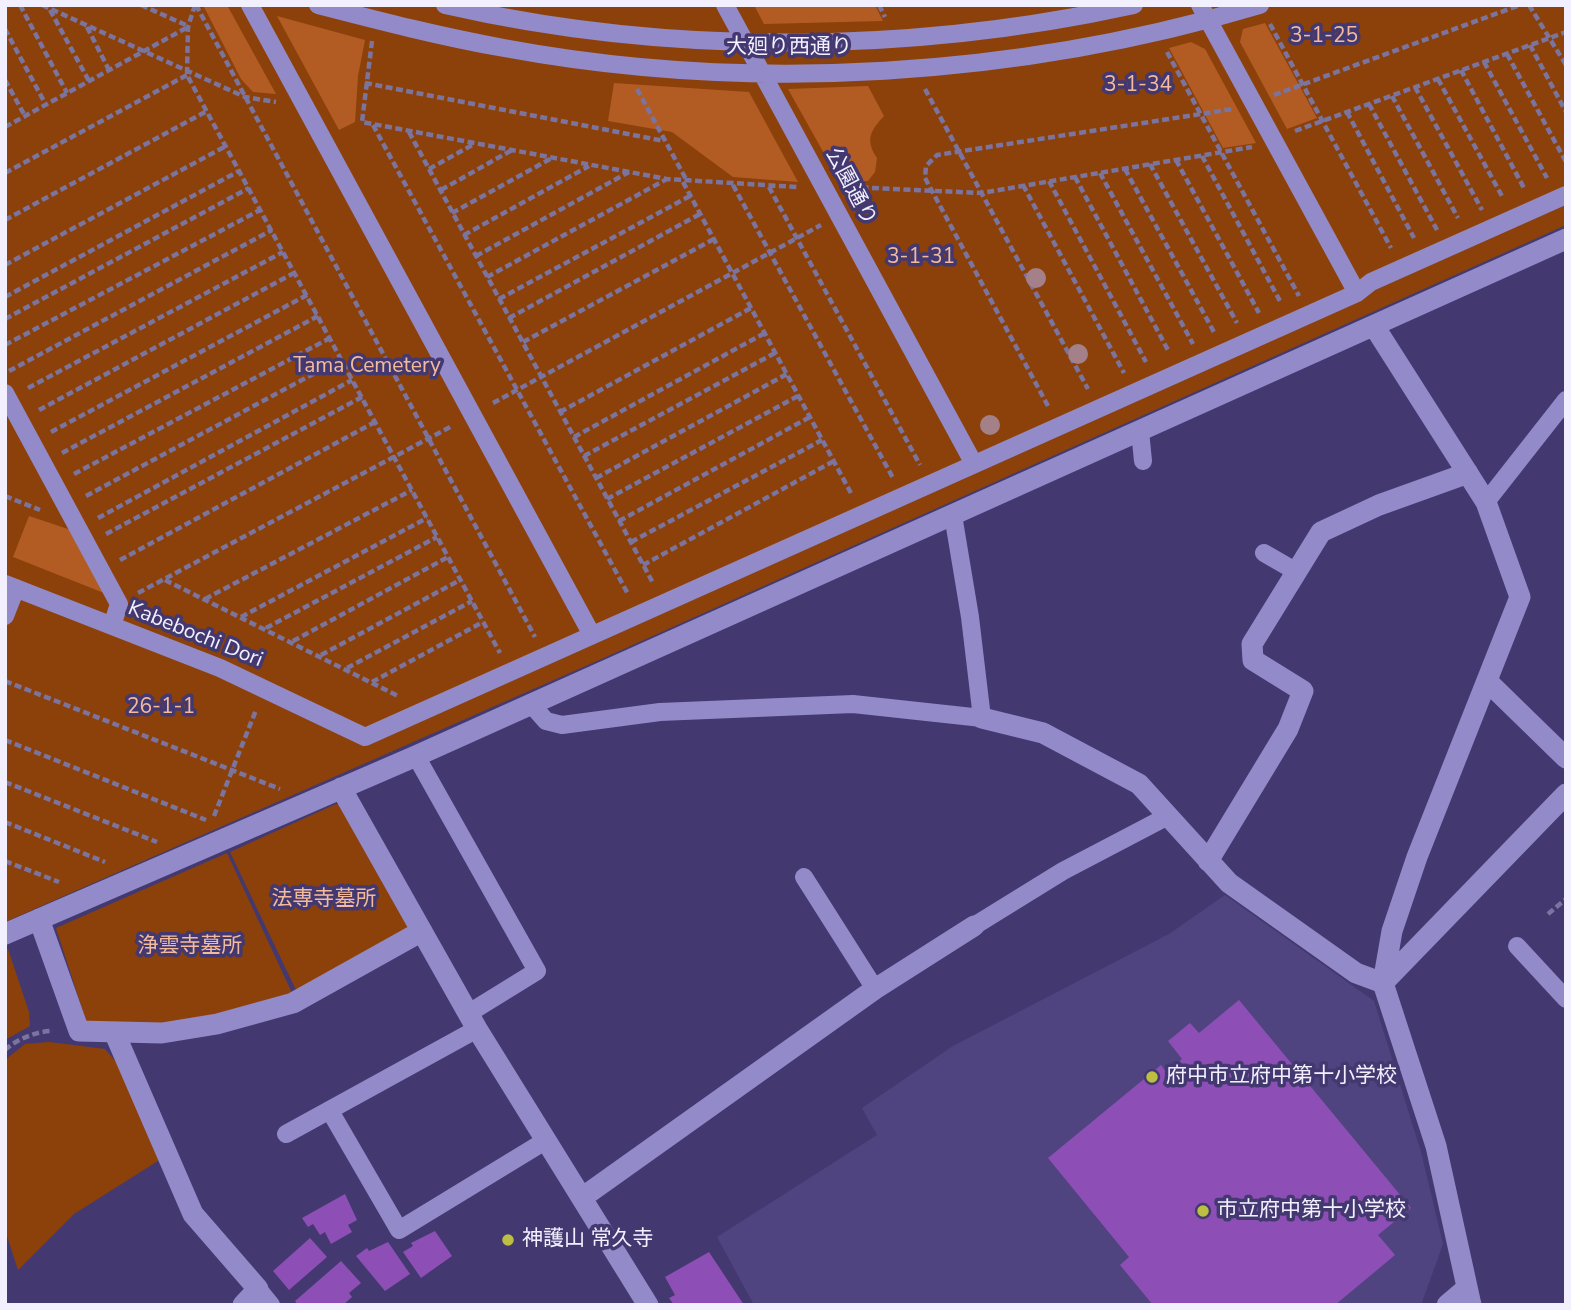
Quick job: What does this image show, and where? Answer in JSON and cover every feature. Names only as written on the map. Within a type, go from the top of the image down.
[{"type":"street","points":[[5,934],[415,756],[1566,239]]},
{"type":"street","points":[[1374,326],[1486,502],[1520,597],[1417,857],[1392,931],[1383,983],[1436,1146],[1469,1296],[1447,1305]]},
{"type":"street","points":[[1208,861],[1288,729],[1303,691],[1253,660],[1252,644],[1321,533],[1379,505],[1468,473]]},
{"type":"street","points":[[1487,681],[1566,758]]},
{"type":"street","points":[[982,718],[1043,733],[1109,766],[1139,785],[1239,891],[1356,972],[1383,983]]},
{"type":"street","points":[[341,788],[473,1021],[648,1305]]},
{"type":"street","points":[[1383,983],[1566,794]]},
{"type":"street","points":[[40,919],[79,1031],[115,1034],[162,1033],[217,1024],[293,1003],[422,931]]},
{"type":"street","points":[[583,1197],[875,989],[974,926]]},
{"type":"street","points":[[115,1034],[193,1214],[265,1297],[243,1305]]},
{"type":"lane","points":[[250,5],[592,635],[1357,293],[1366,285],[1402,268],[1562,197]]},
{"type":"lane","name":"大廻り西通り","points":[[318,5],[376,21],[482,43],[633,64],[761,72],[841,71],[978,61],[1096,44],[1204,13],[1264,11]]},
{"type":"lane","name":"大廻り西通り","points":[[445,5],[603,31],[744,42],[858,39],[975,31],[1134,5]]},
{"type":"lane","name":"公園通り","points":[[725,5],[974,464]]},
{"type":"lane","points":[[482,43],[488,13]]},
{"type":"lane","points":[[1204,13],[1357,293]]},
{"type":"lane","points":[[975,31],[978,61]]},
{"type":"lane","points":[[7,395],[119,604],[112,626]]},
{"type":"lane","points":[[1486,502],[1566,400]]},
{"type":"lane","points":[[1140,430],[1143,461]]},
{"type":"lane","points":[[531,704],[546,721],[562,725],[660,712],[853,704],[982,718],[970,617],[953,515]]},
{"type":"lane","points":[[1264,553],[1297,572]]},
{"type":"lane","points":[[5,616],[11,586]]},
{"type":"lane","name":"Kabebochi Dori","points":[[11,586],[254,682],[365,737],[592,635]]},
{"type":"lane","points":[[286,1134],[330,1111],[473,1021],[537,971],[415,756]]},
{"type":"lane","points":[[974,926],[1063,871],[1168,816]]},
{"type":"lane","points":[[804,877],[875,989]]},
{"type":"lane","points":[[1517,946],[1566,999]]},
{"type":"lane","points":[[330,1111],[399,1230],[545,1141]]},
{"type":"path","points":[[20,5],[67,93]]},
{"type":"path","points":[[42,5],[245,97],[286,104]]},
{"type":"path","points":[[141,5],[188,27]]},
{"type":"path","points":[[195,5],[188,27],[187,73],[504,659]]},
{"type":"path","points":[[195,5],[539,644]]},
{"type":"path","points":[[1059,426],[925,178],[926,166],[937,155],[1201,115],[1253,103],[1520,5]]},
{"type":"path","points":[[1529,5],[1566,65]]},
{"type":"path","points":[[50,9],[89,81]]},
{"type":"path","points":[[1264,11],[1402,268]]},
{"type":"path","points":[[376,21],[365,83],[362,122],[667,179],[768,186],[981,193],[1258,146]]},
{"type":"path","points":[[87,27],[110,70]]},
{"type":"path","points":[[5,127],[188,27]]},
{"type":"path","points":[[5,29],[46,105]]},
{"type":"path","points":[[1289,133],[1566,33]]},
{"type":"path","points":[[1163,45],[1303,303]]},
{"type":"path","points":[[1530,46],[1566,112]]},
{"type":"path","points":[[1507,54],[1566,162]]},
{"type":"path","points":[[1484,62],[1562,197]]},
{"type":"path","points":[[633,64],[633,82],[685,181],[690,196],[856,504]]},
{"type":"path","points":[[1461,70],[1535,209]]},
{"type":"path","points":[[5,173],[187,73]]},
{"type":"path","points":[[919,79],[1093,398]]},
{"type":"path","points":[[1438,79],[1514,219]]},
{"type":"path","points":[[5,80],[25,117]]},
{"type":"path","points":[[365,83],[664,141]]},
{"type":"path","points":[[1415,88],[1491,228]]},
{"type":"path","points":[[1392,96],[1469,238]]},
{"type":"path","points":[[1369,104],[1447,248]]},
{"type":"path","points":[[5,220],[207,111]]},
{"type":"path","points":[[1346,112],[1425,258]]},
{"type":"path","points":[[373,124],[631,600]]},
{"type":"path","points":[[408,131],[656,589]]},
{"type":"path","points":[[429,169],[475,144]]},
{"type":"path","points":[[5,265],[226,146]]},
{"type":"path","points":[[441,190],[512,150]]},
{"type":"path","points":[[1202,156],[1285,311]]},
{"type":"path","points":[[452,213],[552,158]]},
{"type":"path","points":[[1176,160],[1263,321]]},
{"type":"path","points":[[1150,164],[1241,331]]},
{"type":"path","points":[[464,235],[590,165]]},
{"type":"path","points":[[1125,169],[1219,341]]},
{"type":"path","points":[[5,297],[239,171]]},
{"type":"path","points":[[476,256],[629,172]]},
{"type":"path","points":[[1100,173],[1196,351]]},
{"type":"path","points":[[1075,177],[1174,361]]},
{"type":"path","points":[[487,277],[667,179]]},
{"type":"path","points":[[1049,181],[1149,367]]},
{"type":"path","points":[[732,184],[896,486]]},
{"type":"path","points":[[768,186],[925,473]]},
{"type":"path","points":[[1023,186],[1129,381]]},
{"type":"path","points":[[5,318],[249,188]]},
{"type":"path","points":[[499,299],[690,196]]},
{"type":"path","points":[[5,345],[260,209]]},
{"type":"path","points":[[509,318],[700,214]]},
{"type":"path","points":[[486,407],[829,221]]},
{"type":"path","points":[[5,373],[272,230]]},
{"type":"path","points":[[523,342],[714,239]]},
{"type":"path","points":[[7,395],[283,252]]},
{"type":"path","points":[[20,420],[294,273]]},
{"type":"path","points":[[32,442],[307,295]]},
{"type":"path","points":[[560,412],[751,309]]},
{"type":"path","points":[[43,463],[318,316]]},
{"type":"path","points":[[573,436],[765,333]]},
{"type":"path","points":[[55,485],[330,338]]},
{"type":"path","points":[[584,456],[775,353]]},
{"type":"path","points":[[66,506],[341,359]]},
{"type":"path","points":[[596,478],[787,374]]},
{"type":"path","points":[[83,536],[352,380]]},
{"type":"path","points":[[607,499],[798,396]]},
{"type":"path","points":[[83,536],[362,397]]},
{"type":"path","points":[[619,521],[810,417]]},
{"type":"path","points":[[101,570],[375,422]]},
{"type":"path","points":[[119,604],[459,422]]},
{"type":"path","points":[[631,542],[822,440]]},
{"type":"path","points":[[643,565],[834,461]]},
{"type":"path","points":[[205,600],[412,490]]},
{"type":"path","points":[[241,617],[427,518]]},
{"type":"path","points":[[265,629],[437,537]]},
{"type":"path","points":[[292,642],[448,556]]},
{"type":"path","points":[[164,580],[320,655],[409,702]]},
{"type":"path","points":[[320,655],[460,580]]},
{"type":"path","points":[[346,669],[472,601]]},
{"type":"path","points":[[371,682],[483,622]]},
{"type":"path","points":[[5,681],[284,790]]},
{"type":"path","points":[[5,740],[212,822],[257,707]]},
{"type":"path","points":[[5,782],[161,844]]},
{"type":"path","points":[[5,822],[113,865]]},
{"type":"path","points":[[5,861],[66,885]]},
{"type":"path","points":[[1548,914],[1566,899]]},
{"type":"path","points":[[5,1050],[12,1044],[43,1031],[79,1031]]},
{"type":"shaded area","points":[[203,5],[227,5],[276,94],[253,92],[241,79]]},
{"type":"shaded area","points":[[754,5],[875,5],[883,21],[764,24]]},
{"type":"shaded area","points":[[277,16],[365,40],[358,76],[355,122],[339,130]]},
{"type":"shaded area","points":[[1265,23],[1317,118],[1287,129],[1240,42],[1243,29]]},
{"type":"shaded area","points":[[1191,42],[1205,49],[1256,143],[1223,148],[1169,48]]},
{"type":"shaded area","points":[[614,83],[749,92],[798,182],[733,177],[672,132],[608,121]]},
{"type":"shaded area","points":[[868,86],[884,116],[875,126],[870,141],[877,158],[875,172],[868,181],[840,182],[788,89]]},
{"type":"shaded area","points":[[29,516],[71,530],[104,593],[13,557]]},
{"type":"shaded area","name":"府中市立府中第十小学校","points":[[1225,895],[1374,1001],[1421,1152],[1443,1244],[1421,1305],[754,1305],[717,1237],[877,1135],[862,1108],[953,1046],[1169,934]]},
{"type":"green space","name":"Tama Cemetery","points":[[5,5],[1566,5],[1566,225],[606,657],[5,922]]},
{"type":"green space","name":"法専寺墓所","points":[[336,804],[345,807],[414,927],[297,992],[230,852]]},
{"type":"green space","name":"浄雲寺墓所","points":[[227,853],[292,993],[212,1015],[165,1023],[88,1027],[56,928]]},
{"type":"green space","points":[[8,949],[29,1012],[30,1026],[5,1040],[5,950]]},
{"type":"green space","points":[[49,1042],[105,1049],[117,1063],[161,1159],[74,1214],[18,1270],[5,1230],[5,1060],[25,1044]]},
{"type":"building","points":[[1239,1000],[1411,1208],[1378,1235],[1395,1255],[1335,1305],[1153,1305],[1120,1265],[1129,1257],[1048,1158],[1161,1065],[1166,1072],[1182,1059],[1168,1041],[1190,1023],[1199,1033]]},
{"type":"building","points":[[345,1194],[357,1220],[348,1225],[352,1232],[331,1244],[325,1232],[320,1235],[313,1224],[308,1227],[302,1218]]},
{"type":"building","points":[[435,1231],[452,1256],[421,1278],[403,1252],[413,1246],[411,1243]]},
{"type":"building","points":[[310,1238],[327,1257],[289,1290],[273,1271]]},
{"type":"building","points":[[388,1242],[410,1274],[385,1291],[356,1256],[367,1248],[369,1251]]},
{"type":"building","points":[[709,1252],[744,1305],[674,1305],[669,1298],[675,1295],[665,1277]]},
{"type":"building","points":[[341,1261],[361,1283],[349,1293],[352,1297],[343,1305],[298,1305],[295,1301]]},
{"type":"place","name":"府中市立府中第十小学校","points":[[1152,1077]]},
{"type":"place","name":"市立府中第十小学校","points":[[1203,1211]]},
{"type":"place","name":"神護山 常久寺","points":[[508,1240]]},
{"type":"park label","name":"3-1-25","points":[[1324,37]]},
{"type":"park label","name":"3-1-34","points":[[1138,86]]},
{"type":"park label","name":"3-1-31","points":[[921,258]]},
{"type":"park label","name":"26-1-1","points":[[161,708]]}]
